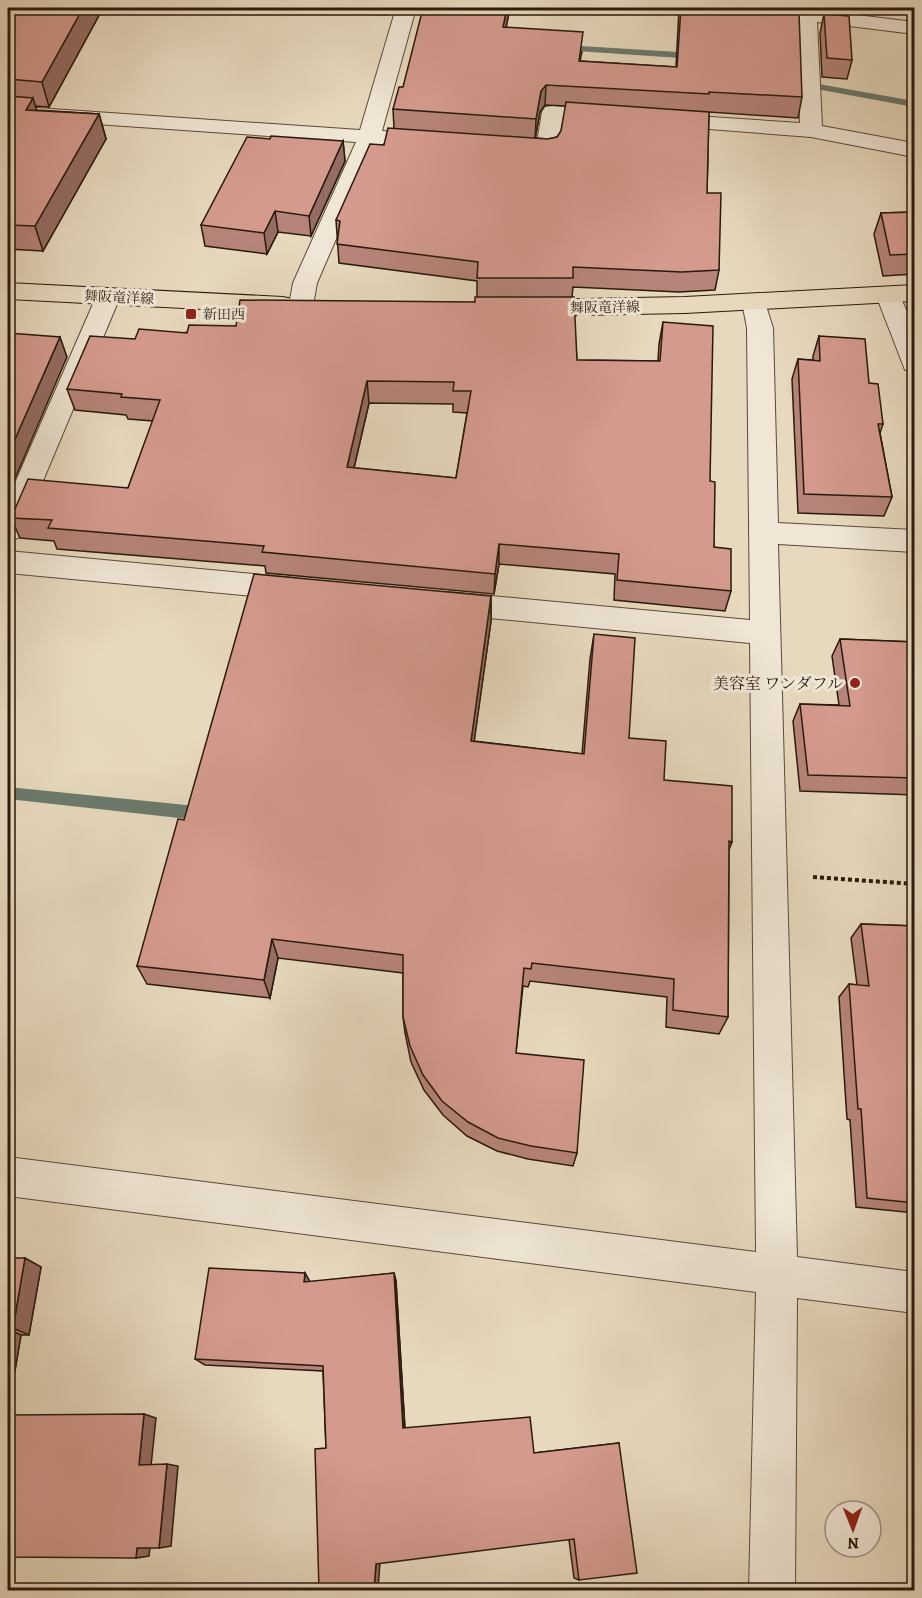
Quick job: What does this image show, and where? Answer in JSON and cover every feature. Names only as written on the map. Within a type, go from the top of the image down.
[{"type":"main road","name":"舞阪竜洋線","points":[[8,291],[310,305]]},
{"type":"main road","name":"舞阪竜洋線","points":[[512,308],[754,302],[915,293]]},
{"type":"street","points":[[310,305],[305,283],[369,136],[406,8]]},
{"type":"street","points":[[811,130],[806,11],[915,28]]},
{"type":"street","points":[[8,112],[453,142]]},
{"type":"street","points":[[489,145],[548,149],[553,112],[623,117]]},
{"type":"street","points":[[647,118],[811,130],[915,150]]},
{"type":"street","points":[[888,295],[915,364]]},
{"type":"street","points":[[8,531],[108,297]]},
{"type":"street","points":[[754,302],[760,328],[777,1275],[772,1590]]},
{"type":"street","points":[[764,533],[915,541]]},
{"type":"street","points":[[8,562],[327,592]]},
{"type":"street","points":[[422,601],[765,633]]},
{"type":"street","points":[[8,1177],[915,1292]]},
{"type":"path","points":[[354,8],[372,9]]},
{"type":"path","points":[[770,873],[915,884]]},
{"type":"building","points":[[8,8],[83,8],[42,82],[8,79]]},
{"type":"building","points":[[423,8],[507,8],[503,27],[583,32],[579,61],[677,67],[681,8],[769,8],[770,10],[799,12],[802,97],[546,85],[541,91],[536,119],[393,109],[399,87],[403,87]]},
{"type":"building","points":[[824,14],[849,16],[852,60],[827,58]]},
{"type":"building","points":[[8,96],[33,98],[26,110],[99,114],[35,226],[8,225]]},
{"type":"building","points":[[566,102],[709,112],[707,193],[721,193],[719,270],[682,272],[573,267],[573,278],[477,278],[478,262],[337,244],[340,221],[336,220],[370,144],[384,145],[388,128],[548,139],[557,137],[561,131]]},
{"type":"building","points":[[271,136],[343,141],[309,216],[275,211],[264,233],[201,225],[247,137],[270,139]]},
{"type":"building","points":[[915,212],[915,254],[890,255],[881,213]]},
{"type":"building","points":[[475,297],[574,297],[577,360],[660,361],[663,322],[713,326],[710,481],[715,482],[714,547],[731,549],[731,591],[617,580],[619,554],[499,544],[495,574],[262,552],[264,546],[48,528],[52,520],[11,518],[28,479],[128,488],[160,400],[67,389],[90,336],[135,339],[139,329],[187,333],[189,325],[236,326],[240,300],[475,302]],"holes":[[[367,381],[454,382],[453,391],[471,391],[456,478],[347,467]]]},
{"type":"building","points":[[8,333],[60,337],[8,455]]},
{"type":"building","points":[[819,336],[865,339],[869,383],[878,384],[883,424],[878,424],[892,497],[804,494],[798,359],[820,361]]},
{"type":"building","points":[[254,574],[491,596],[471,741],[584,754],[594,634],[635,638],[629,738],[666,741],[664,780],[732,786],[732,842],[729,841],[728,1017],[673,1010],[674,979],[532,963],[531,969],[524,968],[516,1053],[584,1060],[577,1153],[498,1138],[468,1122],[442,1101],[423,1075],[410,1046],[403,1017],[403,955],[272,939],[264,980],[137,966],[178,819],[184,820]]},
{"type":"building","points":[[840,639],[915,642],[915,778],[808,775],[800,704],[850,706]]},
{"type":"building","points":[[861,924],[915,926],[915,1203],[867,1198],[849,984],[869,986]]},
{"type":"building","points":[[8,1258],[25,1258],[13,1328],[8,1328]]},
{"type":"building","points":[[209,1268],[305,1273],[304,1282],[394,1273],[403,1428],[530,1417],[534,1453],[619,1443],[637,1573],[579,1580],[574,1539],[376,1564],[374,1590],[319,1590],[315,1449],[326,1448],[323,1366],[195,1359]]},
{"type":"building","points":[[144,1414],[139,1465],[167,1464],[159,1548],[137,1548],[136,1558],[8,1557],[8,1415]]},
{"type":"waterway","points":[[296,8],[386,13]]},
{"type":"waterway","points":[[564,48],[695,56]]},
{"type":"waterway","points":[[819,87],[914,104]]},
{"type":"waterway","points":[[8,793],[206,814]]},
{"type":"place","name":"新田西","points":[[191,314]]},
{"type":"place","name":"美容室 ワンダフル","points":[[855,683]]}]
